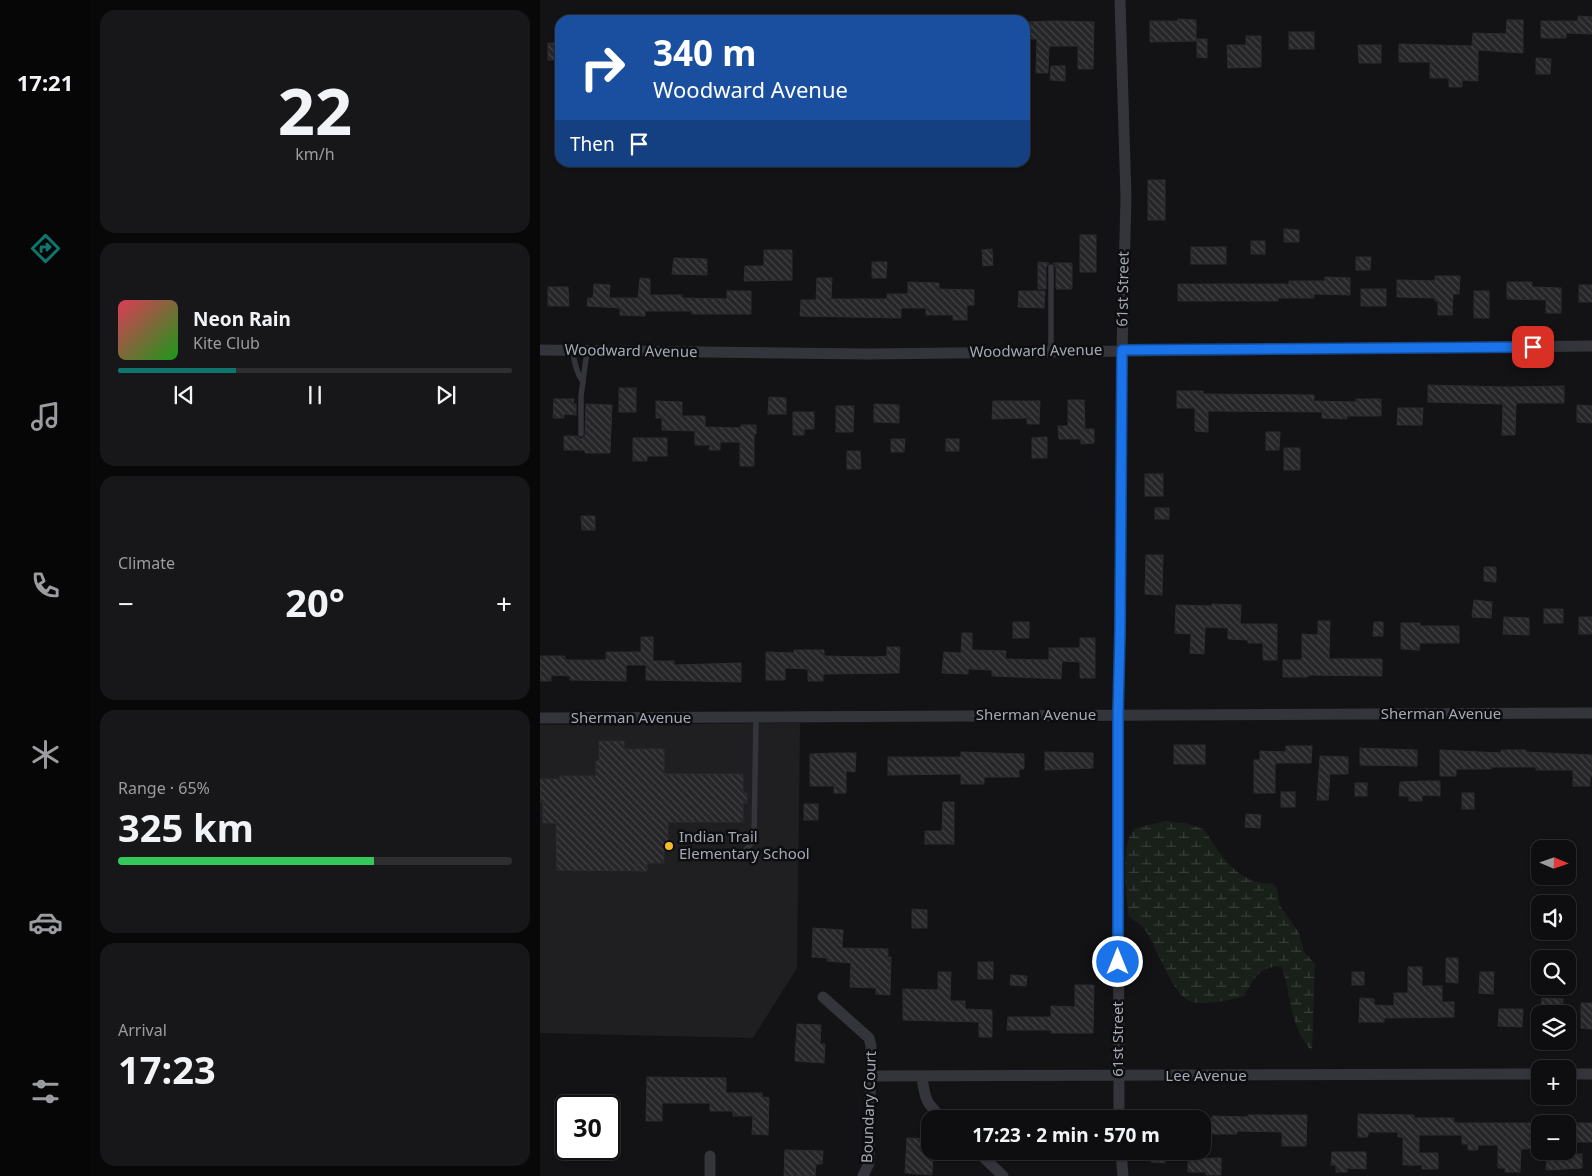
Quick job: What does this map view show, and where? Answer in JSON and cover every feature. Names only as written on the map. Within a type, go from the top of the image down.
[{"type":"street","name":"61st Street","points":[[1119,1110],[1118,715],[1122,350],[1126,198],[1120,0]]},
{"type":"street","name":"Woodward Avenue","points":[[540,350],[868,354],[1592,346]]},
{"type":"street","name":"Sherman Avenue","points":[[540,718],[1592,713]]},
{"type":"street","name":"Boundary Court","points":[[823,997],[869,1038],[871,1046],[868,1163],[863,1176]]},
{"type":"street","name":"Lee Avenue","points":[[871,1076],[1531,1074]]},
{"type":"street","points":[[1576,1074],[1592,1074]]},
{"type":"street","points":[[922,1077],[927,1103],[934,1110]]},
{"type":"street","points":[[710,1156],[710,1176]]},
{"type":"street","points":[[986,1160],[1003,1176]]},
{"type":"street","points":[[1122,1160],[1123,1176]]},
{"type":"lane","points":[[1051,267],[1051,351]]},
{"type":"lane","points":[[573,351],[574,363],[583,382]]},
{"type":"lane","points":[[581,434],[580,422],[587,351]]},
{"type":"lane","points":[[740,857],[754,840],[756,717]]},
{"type":"shaded area","name":"Indian Trail Elementary School","points":[[800,723],[797,968],[753,1038],[540,1033],[540,725]]},
{"type":"green space","points":[[1166,821],[1185,823],[1204,829],[1226,861],[1240,874],[1259,883],[1273,884],[1277,888],[1280,906],[1299,933],[1304,952],[1315,964],[1312,1051],[1299,1033],[1295,1022],[1282,967],[1263,970],[1251,984],[1245,996],[1211,1002],[1192,1002],[1184,998],[1177,990],[1148,934],[1139,923],[1129,917],[1125,867],[1129,838],[1135,828]]},
{"type":"building","points":[[1578,16],[1592,17],[1592,34],[1566,33],[1566,38],[1541,38],[1541,21],[1578,21]]},
{"type":"building","points":[[1178,19],[1196,20],[1196,41],[1150,42],[1150,21],[1178,21]]},
{"type":"building","points":[[1507,20],[1523,20],[1523,53],[1478,50],[1478,81],[1462,80],[1462,87],[1449,87],[1449,78],[1430,78],[1430,62],[1399,62],[1399,44],[1472,46],[1473,33],[1506,34]]},
{"type":"building","points":[[1030,22],[1094,22],[1093,69],[1078,69],[1078,46],[1049,46],[1048,73],[1036,73],[1037,39],[1030,39]]},
{"type":"building","points":[[1289,32],[1314,32],[1314,49],[1289,49]]},
{"type":"building","points":[[1246,36],[1261,36],[1261,67],[1228,68],[1227,45],[1246,45]]},
{"type":"building","points":[[1197,39],[1207,39],[1207,58],[1197,57]]},
{"type":"building","points":[[548,43],[555,43],[555,60],[548,60]]},
{"type":"building","points":[[1358,45],[1381,45],[1381,63],[1359,63]]},
{"type":"building","points":[[1536,58],[1551,59],[1550,74],[1536,74]]},
{"type":"building","points":[[1051,66],[1065,66],[1065,81],[1050,80]]},
{"type":"building","points":[[1148,180],[1165,180],[1165,220],[1148,220]]},
{"type":"building","points":[[1284,229],[1299,230],[1299,242],[1284,242]]},
{"type":"building","points":[[1080,235],[1096,235],[1096,272],[1080,272]]},
{"type":"building","points":[[1251,241],[1265,241],[1265,254],[1251,254]]},
{"type":"building","points":[[1191,247],[1226,247],[1226,264],[1191,264]]},
{"type":"building","points":[[992,249],[993,265],[983,266],[982,250]]},
{"type":"building","points":[[764,250],[792,250],[792,280],[744,281],[745,266],[764,266]]},
{"type":"building","points":[[1356,257],[1371,257],[1370,270],[1356,270]]},
{"type":"building","points":[[674,258],[707,259],[707,275],[672,274]]},
{"type":"building","points":[[872,262],[887,262],[886,278],[872,278]]},
{"type":"building","points":[[1038,262],[1049,263],[1046,267],[1046,289],[1038,289]]},
{"type":"building","points":[[1053,263],[1072,263],[1072,289],[1056,289],[1056,267]]},
{"type":"building","points":[[1435,276],[1460,276],[1459,294],[1453,294],[1452,315],[1438,315],[1438,301],[1435,301],[1435,298],[1397,297],[1397,280],[1435,281]]},
{"type":"building","points":[[1325,277],[1350,278],[1350,295],[1314,294],[1314,298],[1278,298],[1278,301],[1178,301],[1178,284],[1289,284],[1289,281],[1325,281]]},
{"type":"building","points":[[640,278],[650,279],[650,295],[682,295],[682,298],[727,299],[727,291],[751,291],[751,314],[692,314],[692,311],[645,311],[645,316],[620,315],[620,308],[587,306],[588,298],[593,298],[594,284],[610,285],[609,298],[638,298]]},
{"type":"building","points":[[817,278],[832,278],[831,299],[887,299],[887,294],[908,294],[908,282],[939,283],[939,289],[974,290],[974,305],[967,305],[967,320],[953,320],[953,315],[926,315],[926,308],[901,308],[901,318],[800,316],[801,300],[816,300]]},
{"type":"building","points":[[1507,282],[1532,282],[1532,287],[1561,288],[1561,313],[1546,313],[1546,300],[1507,299]]},
{"type":"building","points":[[1579,285],[1592,285],[1592,302],[1579,302]]},
{"type":"building","points":[[548,287],[568,287],[569,306],[548,306]]},
{"type":"building","points":[[1361,289],[1386,289],[1386,306],[1361,306]]},
{"type":"building","points":[[1019,291],[1045,291],[1044,308],[1018,307]]},
{"type":"building","points":[[1474,291],[1489,291],[1489,318],[1474,318]]},
{"type":"building","points":[[1428,385],[1564,386],[1564,403],[1516,403],[1515,435],[1502,435],[1503,404],[1428,402]]},
{"type":"building","points":[[619,388],[636,388],[636,412],[619,412]]},
{"type":"building","points":[[1177,391],[1203,391],[1203,394],[1314,395],[1314,401],[1356,402],[1356,399],[1381,399],[1381,416],[1347,416],[1347,419],[1322,418],[1322,412],[1208,411],[1208,432],[1195,431],[1195,408],[1177,408]]},
{"type":"building","points":[[769,397],[786,398],[786,414],[768,414]]},
{"type":"building","points":[[554,399],[574,399],[573,404],[576,404],[576,415],[564,414],[564,418],[553,418]]},
{"type":"building","points":[[1068,400],[1084,400],[1085,429],[1094,429],[1094,443],[1081,444],[1081,439],[1059,439],[1058,426],[1068,426]]},
{"type":"building","points":[[656,401],[682,402],[682,416],[705,416],[705,427],[741,428],[741,425],[756,425],[756,434],[754,434],[754,466],[740,466],[740,442],[720,442],[720,450],[709,450],[710,445],[695,445],[695,431],[662,430],[662,418],[656,418]]},
{"type":"building","points":[[993,401],[1040,401],[1039,424],[1027,424],[1027,418],[992,419]]},
{"type":"building","points":[[586,404],[612,405],[610,453],[585,453],[585,450],[564,450],[564,436],[577,436],[581,439],[585,436]]},
{"type":"building","points":[[874,404],[899,405],[899,423],[874,422]]},
{"type":"building","points":[[1577,405],[1592,406],[1592,423],[1577,422]]},
{"type":"building","points":[[836,406],[854,406],[853,432],[836,432]]},
{"type":"building","points":[[1398,408],[1423,408],[1422,425],[1397,425]]},
{"type":"building","points":[[793,412],[814,412],[814,429],[804,429],[804,435],[793,435]]},
{"type":"building","points":[[1266,432],[1280,432],[1279,450],[1266,450]]},
{"type":"building","points":[[1047,437],[1047,458],[1032,458],[1032,438]]},
{"type":"building","points":[[633,438],[667,438],[667,456],[647,456],[647,461],[633,461]]},
{"type":"building","points":[[891,439],[905,439],[904,452],[891,452]]},
{"type":"building","points":[[946,439],[959,439],[959,451],[946,451]]},
{"type":"building","points":[[1284,448],[1300,448],[1300,470],[1284,470]]},
{"type":"building","points":[[847,451],[860,451],[861,469],[847,469]]},
{"type":"building","points":[[1145,474],[1163,474],[1163,496],[1145,496]]},
{"type":"building","points":[[1155,508],[1169,508],[1169,519],[1155,519]]},
{"type":"building","points":[[581,516],[595,516],[595,530],[582,530]]},
{"type":"building","points":[[1146,555],[1163,555],[1162,595],[1145,594]]},
{"type":"building","points":[[1484,567],[1496,567],[1496,582],[1484,581]]},
{"type":"building","points":[[1474,600],[1492,602],[1491,618],[1472,617]]},
{"type":"building","points":[[1212,604],[1241,605],[1240,624],[1277,624],[1277,660],[1263,660],[1263,643],[1248,643],[1248,640],[1228,639],[1228,628],[1205,627],[1204,654],[1190,653],[1191,634],[1175,633],[1176,605],[1212,606]]},
{"type":"building","points":[[1544,609],[1563,609],[1563,623],[1544,623]]},
{"type":"building","points":[[1504,617],[1529,618],[1529,635],[1503,634]]},
{"type":"building","points":[[1579,617],[1592,617],[1592,634],[1579,634]]},
{"type":"building","points":[[1318,621],[1330,621],[1329,659],[1382,659],[1382,676],[1308,675],[1308,677],[1283,677],[1283,660],[1302,660],[1302,634],[1318,635]]},
{"type":"building","points":[[1013,622],[1029,622],[1029,638],[1013,638]]},
{"type":"building","points":[[1374,622],[1383,622],[1383,636],[1373,636]]},
{"type":"building","points":[[1401,623],[1420,623],[1420,626],[1459,626],[1459,643],[1420,643],[1419,650],[1401,649]]},
{"type":"building","points":[[962,633],[972,633],[972,650],[1006,651],[1005,659],[1049,660],[1049,648],[1080,648],[1080,638],[1095,638],[1095,678],[1080,678],[1080,662],[1062,661],[1061,679],[992,676],[992,670],[968,669],[968,674],[942,673],[944,652],[961,653]]},
{"type":"building","points":[[641,637],[653,637],[653,661],[674,661],[674,665],[741,663],[741,682],[646,680],[646,665],[626,665],[626,681],[570,680],[570,676],[551,675],[551,681],[540,681],[540,656],[565,656],[565,660],[606,660],[606,652],[641,652]]},
{"type":"building","points":[[887,647],[900,647],[899,673],[823,674],[823,681],[808,681],[808,669],[785,668],[785,680],[766,680],[766,652],[794,653],[794,650],[824,650],[824,656],[874,657],[887,656]]},
{"type":"building","points":[[599,741],[624,741],[624,749],[664,749],[664,774],[743,774],[743,793],[747,793],[747,803],[743,803],[743,822],[668,822],[668,848],[664,848],[664,863],[647,863],[647,871],[557,870],[556,823],[543,823],[543,802],[540,802],[540,779],[560,779],[560,776],[596,776],[596,761],[599,761]]},
{"type":"building","points":[[1174,745],[1205,745],[1205,764],[1174,764]]},
{"type":"building","points":[[1286,746],[1312,746],[1311,763],[1275,763],[1275,793],[1254,793],[1254,760],[1260,760],[1260,751],[1286,752]]},
{"type":"building","points":[[1360,748],[1417,750],[1417,766],[1360,765]]},
{"type":"building","points":[[1440,750],[1501,753],[1501,750],[1526,750],[1526,752],[1592,755],[1590,786],[1573,786],[1573,770],[1536,770],[1536,767],[1456,769],[1456,776],[1440,776]]},
{"type":"building","points":[[961,752],[1024,754],[1024,769],[1019,769],[1019,777],[984,777],[984,784],[961,784],[961,774],[888,775],[888,757],[961,757]]},
{"type":"building","points":[[1045,752],[1093,753],[1093,768],[1045,770]]},
{"type":"building","points":[[856,753],[855,772],[846,771],[846,793],[834,793],[834,786],[810,786],[810,754]]},
{"type":"building","points":[[1320,756],[1348,757],[1348,774],[1330,774],[1328,800],[1317,800]]},
{"type":"building","points":[[1440,781],[1440,796],[1422,795],[1422,801],[1409,801],[1409,796],[1399,796],[1400,782]]},
{"type":"building","points":[[1355,783],[1367,783],[1367,796],[1355,796]]},
{"type":"building","points":[[1281,792],[1295,792],[1295,807],[1281,807]]},
{"type":"building","points":[[1462,793],[1474,793],[1474,809],[1462,809]]},
{"type":"building","points":[[943,802],[954,802],[954,844],[925,844],[925,831],[942,831]]},
{"type":"building","points":[[804,804],[818,804],[818,820],[804,820]]},
{"type":"building","points":[[1246,814],[1261,815],[1260,828],[1245,827]]},
{"type":"building","points":[[912,909],[927,910],[927,928],[912,928]]},
{"type":"building","points":[[813,928],[843,930],[842,948],[888,949],[888,957],[891,957],[890,995],[876,994],[876,988],[850,987],[851,963],[827,961],[827,958],[812,957]]},
{"type":"building","points":[[1446,958],[1458,958],[1458,983],[1446,982]]},
{"type":"building","points":[[978,962],[993,962],[993,979],[978,979]]},
{"type":"building","points":[[1408,967],[1422,967],[1422,986],[1442,986],[1442,1002],[1454,1002],[1454,1017],[1384,1018],[1384,1022],[1359,1022],[1360,998],[1374,999],[1374,1005],[1394,1006],[1394,993],[1408,993]]},
{"type":"building","points":[[938,972],[951,972],[950,1001],[965,1001],[965,1009],[992,1010],[992,1037],[979,1037],[979,1022],[903,1020],[903,989],[938,990]]},
{"type":"building","points":[[1352,972],[1364,972],[1364,985],[1352,985]]},
{"type":"building","points":[[1480,972],[1494,972],[1493,994],[1479,993]]},
{"type":"building","points":[[1011,975],[1027,976],[1026,986],[1010,985]]},
{"type":"building","points":[[1075,985],[1094,985],[1093,1033],[1051,1033],[1051,1030],[1007,1030],[1008,1017],[1051,1017],[1051,1006],[1075,1007]]},
{"type":"building","points":[[1542,998],[1563,999],[1563,1005],[1542,1005]]},
{"type":"building","points":[[1581,1003],[1592,1003],[1592,1029],[1581,1028]]},
{"type":"building","points":[[1499,1009],[1523,1009],[1522,1027],[1498,1026]]},
{"type":"building","points":[[797,1024],[821,1025],[820,1044],[825,1044],[824,1063],[795,1061]]},
{"type":"building","points":[[647,1077],[726,1078],[726,1093],[762,1093],[762,1097],[769,1098],[768,1135],[752,1134],[753,1116],[733,1116],[733,1111],[710,1111],[710,1103],[662,1103],[662,1121],[646,1121]]},
{"type":"building","points":[[1358,1114],[1414,1115],[1414,1118],[1454,1118],[1454,1123],[1531,1123],[1531,1148],[1521,1149],[1520,1172],[1505,1172],[1505,1168],[1498,1168],[1498,1145],[1478,1145],[1478,1150],[1468,1150],[1468,1144],[1462,1144],[1462,1135],[1419,1135],[1419,1153],[1438,1153],[1438,1169],[1422,1169],[1422,1165],[1403,1165],[1403,1137],[1398,1137],[1398,1132],[1368,1132],[1368,1137],[1358,1137]]},
{"type":"building","points":[[1248,1115],[1307,1115],[1306,1146],[1282,1146],[1282,1132],[1237,1131],[1237,1134],[1211,1134],[1212,1116],[1248,1117]]},
{"type":"building","points":[[1576,1123],[1592,1123],[1592,1142],[1576,1142]]},
{"type":"building","points":[[907,1138],[921,1139],[921,1160],[933,1160],[932,1175],[905,1173]]},
{"type":"building","points":[[785,1150],[823,1151],[822,1164],[816,1164],[815,1176],[784,1176]]},
{"type":"building","points":[[1332,1152],[1366,1152],[1366,1169],[1347,1168],[1347,1172],[1336,1172],[1336,1165],[1331,1165]]},
{"type":"building","points":[[1576,1154],[1582,1154],[1582,1168],[1546,1170],[1547,1160],[1576,1160]]},
{"type":"building","points":[[1211,1158],[1221,1158],[1221,1175],[1206,1175],[1206,1172],[1188,1172],[1188,1160],[1211,1160]]},
{"type":"building","points":[[1151,1160],[1165,1160],[1165,1163],[1151,1162]]},
{"type":"place","name":"Indian Trail Elementary School","points":[[669,846]]},
{"type":"route","points":[[1118,962],[1118,715],[1122,350],[1533,347]]}]
